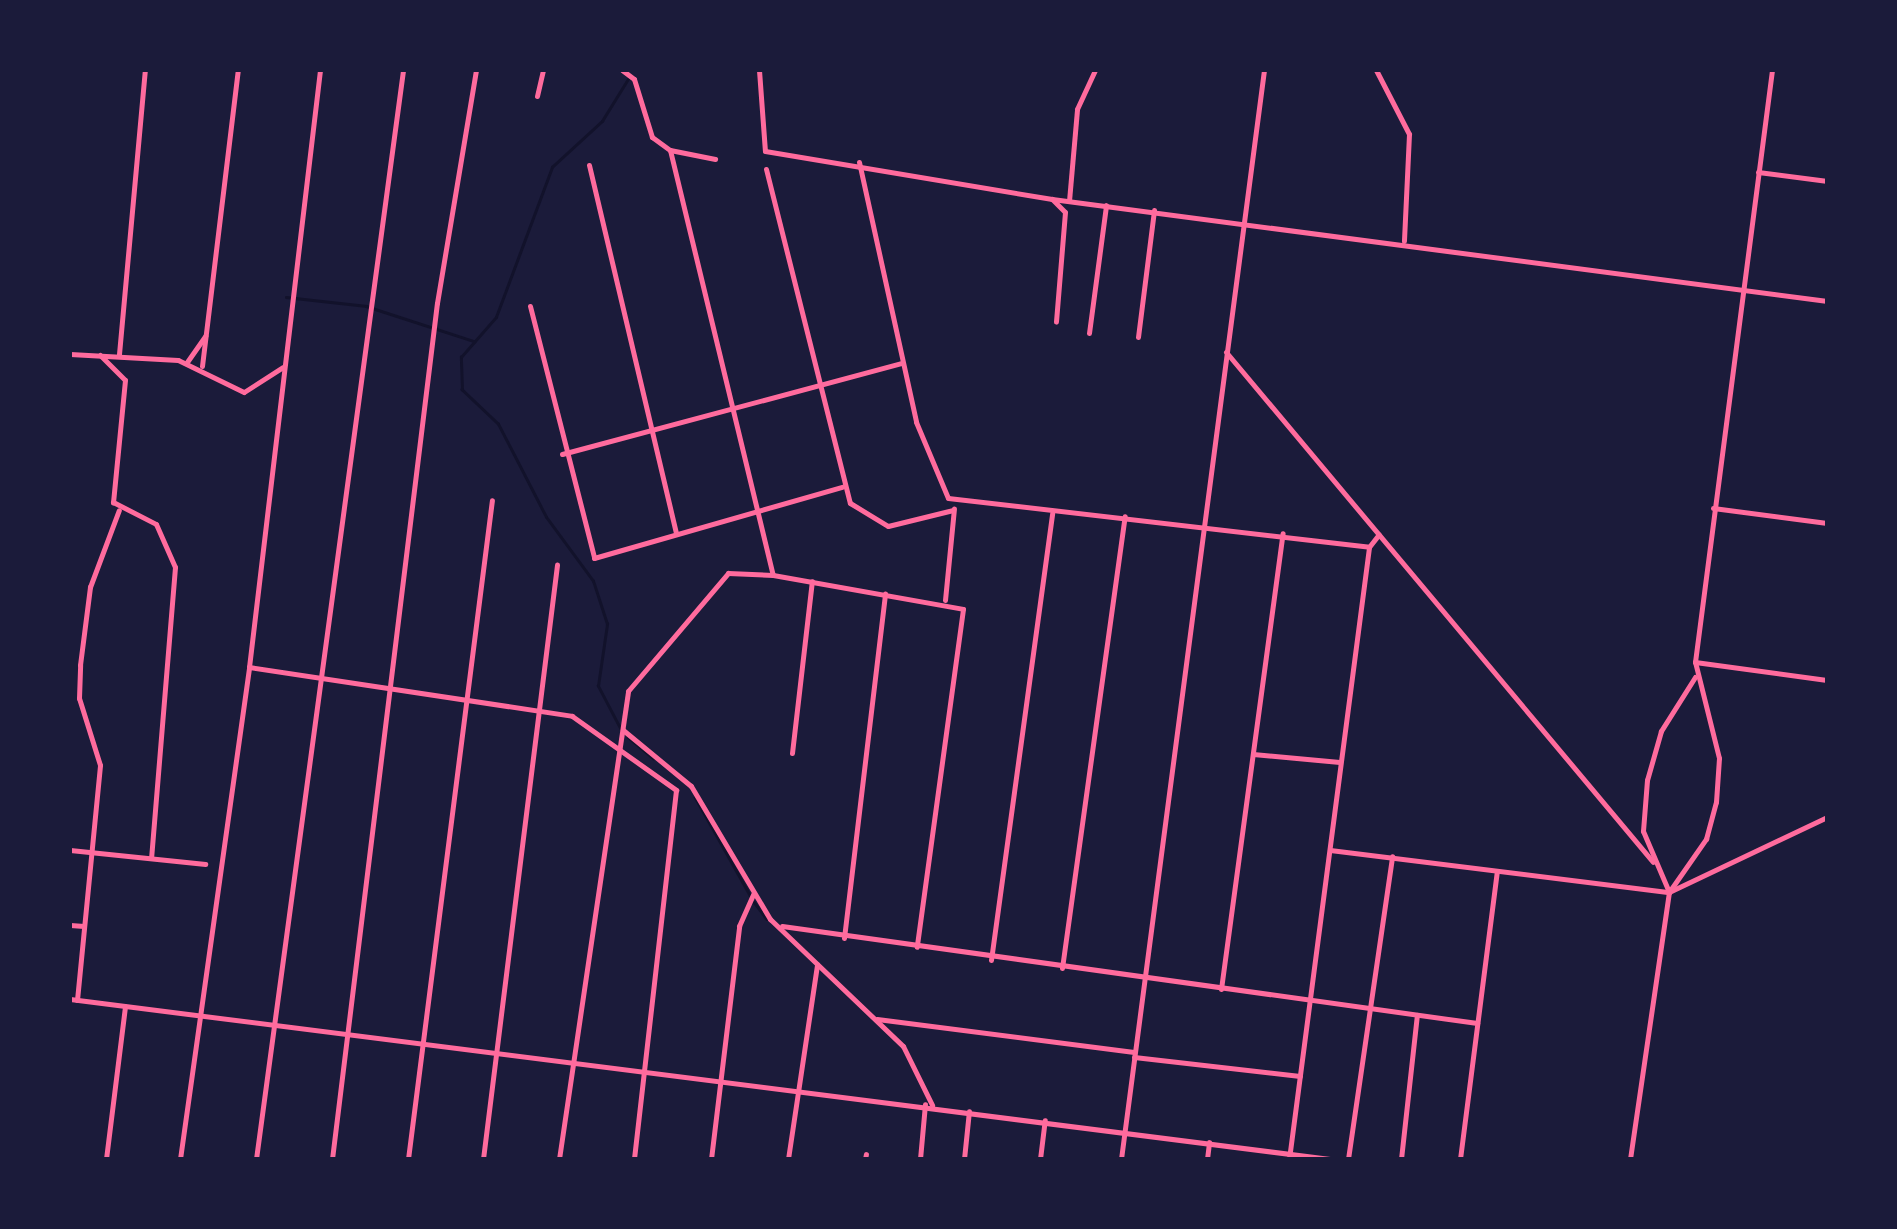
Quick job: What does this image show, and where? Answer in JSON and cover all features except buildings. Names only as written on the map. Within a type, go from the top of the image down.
[{"type":"street","points":[[119,354],[145,70]]},
{"type":"street","points":[[202,366],[238,70]]},
{"type":"street","points":[[180,1159],[249,668],[320,70]]},
{"type":"street","points":[[256,1159],[403,70]]},
{"type":"street","points":[[332,1159],[394,687],[437,303],[476,70]]},
{"type":"street","points":[[537,96],[543,70]]},
{"type":"street","points":[[622,70],[634,79],[652,137],[670,150],[716,159]]},
{"type":"street","points":[[758,70],[765,151],[859,162],[1052,199],[1242,219],[1827,301]]},
{"type":"street","points":[[1069,201],[1077,109],[1094,70]]},
{"type":"street","points":[[1121,1159],[1264,70]]},
{"type":"street","points":[[1376,70],[1409,134],[1404,241]]},
{"type":"street","points":[[1630,1159],[1669,892],[1706,840],[1716,802],[1718,758],[1694,662],[1772,70]]},
{"type":"street","points":[[670,150],[736,408],[773,575]]},
{"type":"street","points":[[859,162],[901,363],[930,466],[955,507],[946,600]]},
{"type":"street","points":[[589,164],[647,430],[676,534]]},
{"type":"street","points":[[766,169],[842,488],[862,517],[888,526],[955,507],[1125,516],[1369,546]]},
{"type":"street","points":[[1758,172],[1827,180]]},
{"type":"street","points":[[1052,199],[1065,212],[1056,322]]},
{"type":"street","points":[[1089,333],[1106,204]]},
{"type":"street","points":[[1138,337],[1154,210]]},
{"type":"street","points":[[530,306],[562,454],[592,557],[842,488]]},
{"type":"street","points":[[187,362],[208,329]]},
{"type":"street","points":[[1226,352],[1653,862]]},
{"type":"street","points":[[70,354],[119,354],[187,362],[202,366],[244,392],[283,367]]},
{"type":"street","points":[[100,355],[125,380],[118,510],[90,587],[80,666],[78,698],[100,766],[73,999],[423,1040],[1330,1159]]},
{"type":"street","points":[[562,454],[901,363]]},
{"type":"street","points":[[408,1159],[492,500]]},
{"type":"street","points":[[1713,508],[1827,523]]},
{"type":"street","points":[[118,510],[156,524],[175,567],[151,858]]},
{"type":"street","points":[[991,960],[1052,512]]},
{"type":"street","points":[[1062,968],[1125,516]]},
{"type":"street","points":[[1221,989],[1284,534]]},
{"type":"street","points":[[1290,1156],[1369,546],[1380,534]]},
{"type":"street","points":[[483,1159],[544,711],[557,565]]},
{"type":"street","points":[[559,1159],[614,747],[623,730],[634,679],[728,574],[773,575],[946,600],[962,610],[917,947]]},
{"type":"street","points":[[792,753],[812,580]]},
{"type":"street","points":[[844,938],[885,592]]},
{"type":"street","points":[[1694,662],[1827,680]]},
{"type":"street","points":[[249,668],[470,696],[581,720],[679,796],[634,1159]]},
{"type":"street","points":[[1669,892],[1653,862],[1643,830],[1652,748],[1695,678]]},
{"type":"street","points":[[623,730],[691,786],[753,894],[914,1062],[928,1105],[920,1159]]},
{"type":"street","points":[[1253,754],[1340,762]]},
{"type":"street","points":[[1329,850],[1669,892],[1827,818]]},
{"type":"street","points":[[70,850],[205,864]]},
{"type":"street","points":[[1348,1159],[1392,856]]},
{"type":"street","points":[[1460,1159],[1497,872]]},
{"type":"street","points":[[711,1159],[745,899],[753,894]]},
{"type":"street","points":[[70,925],[84,926]]},
{"type":"street","points":[[782,926],[991,960],[1478,1023]]},
{"type":"street","points":[[788,1159],[817,963]]},
{"type":"street","points":[[106,1159],[125,1006]]},
{"type":"street","points":[[1401,1159],[1417,1015]]},
{"type":"street","points":[[874,1018],[1300,1076]]},
{"type":"street","points":[[964,1159],[969,1111]]},
{"type":"street","points":[[1040,1159],[1045,1120]]},
{"type":"street","points":[[1207,1159],[1209,1142]]},
{"type":"waterway","points":[[622,732],[598,686],[607,624],[593,581],[546,517],[498,424],[462,390],[461,357],[496,317],[552,167],[602,121],[628,79]]},
{"type":"waterway","points":[[286,297],[366,306],[474,341]]},
{"type":"waterway","points":[[628,737],[653,758]]},
{"type":"waterway","points":[[695,797],[750,895]]},
{"type":"waterway","points":[[754,902],[767,919]]}]
